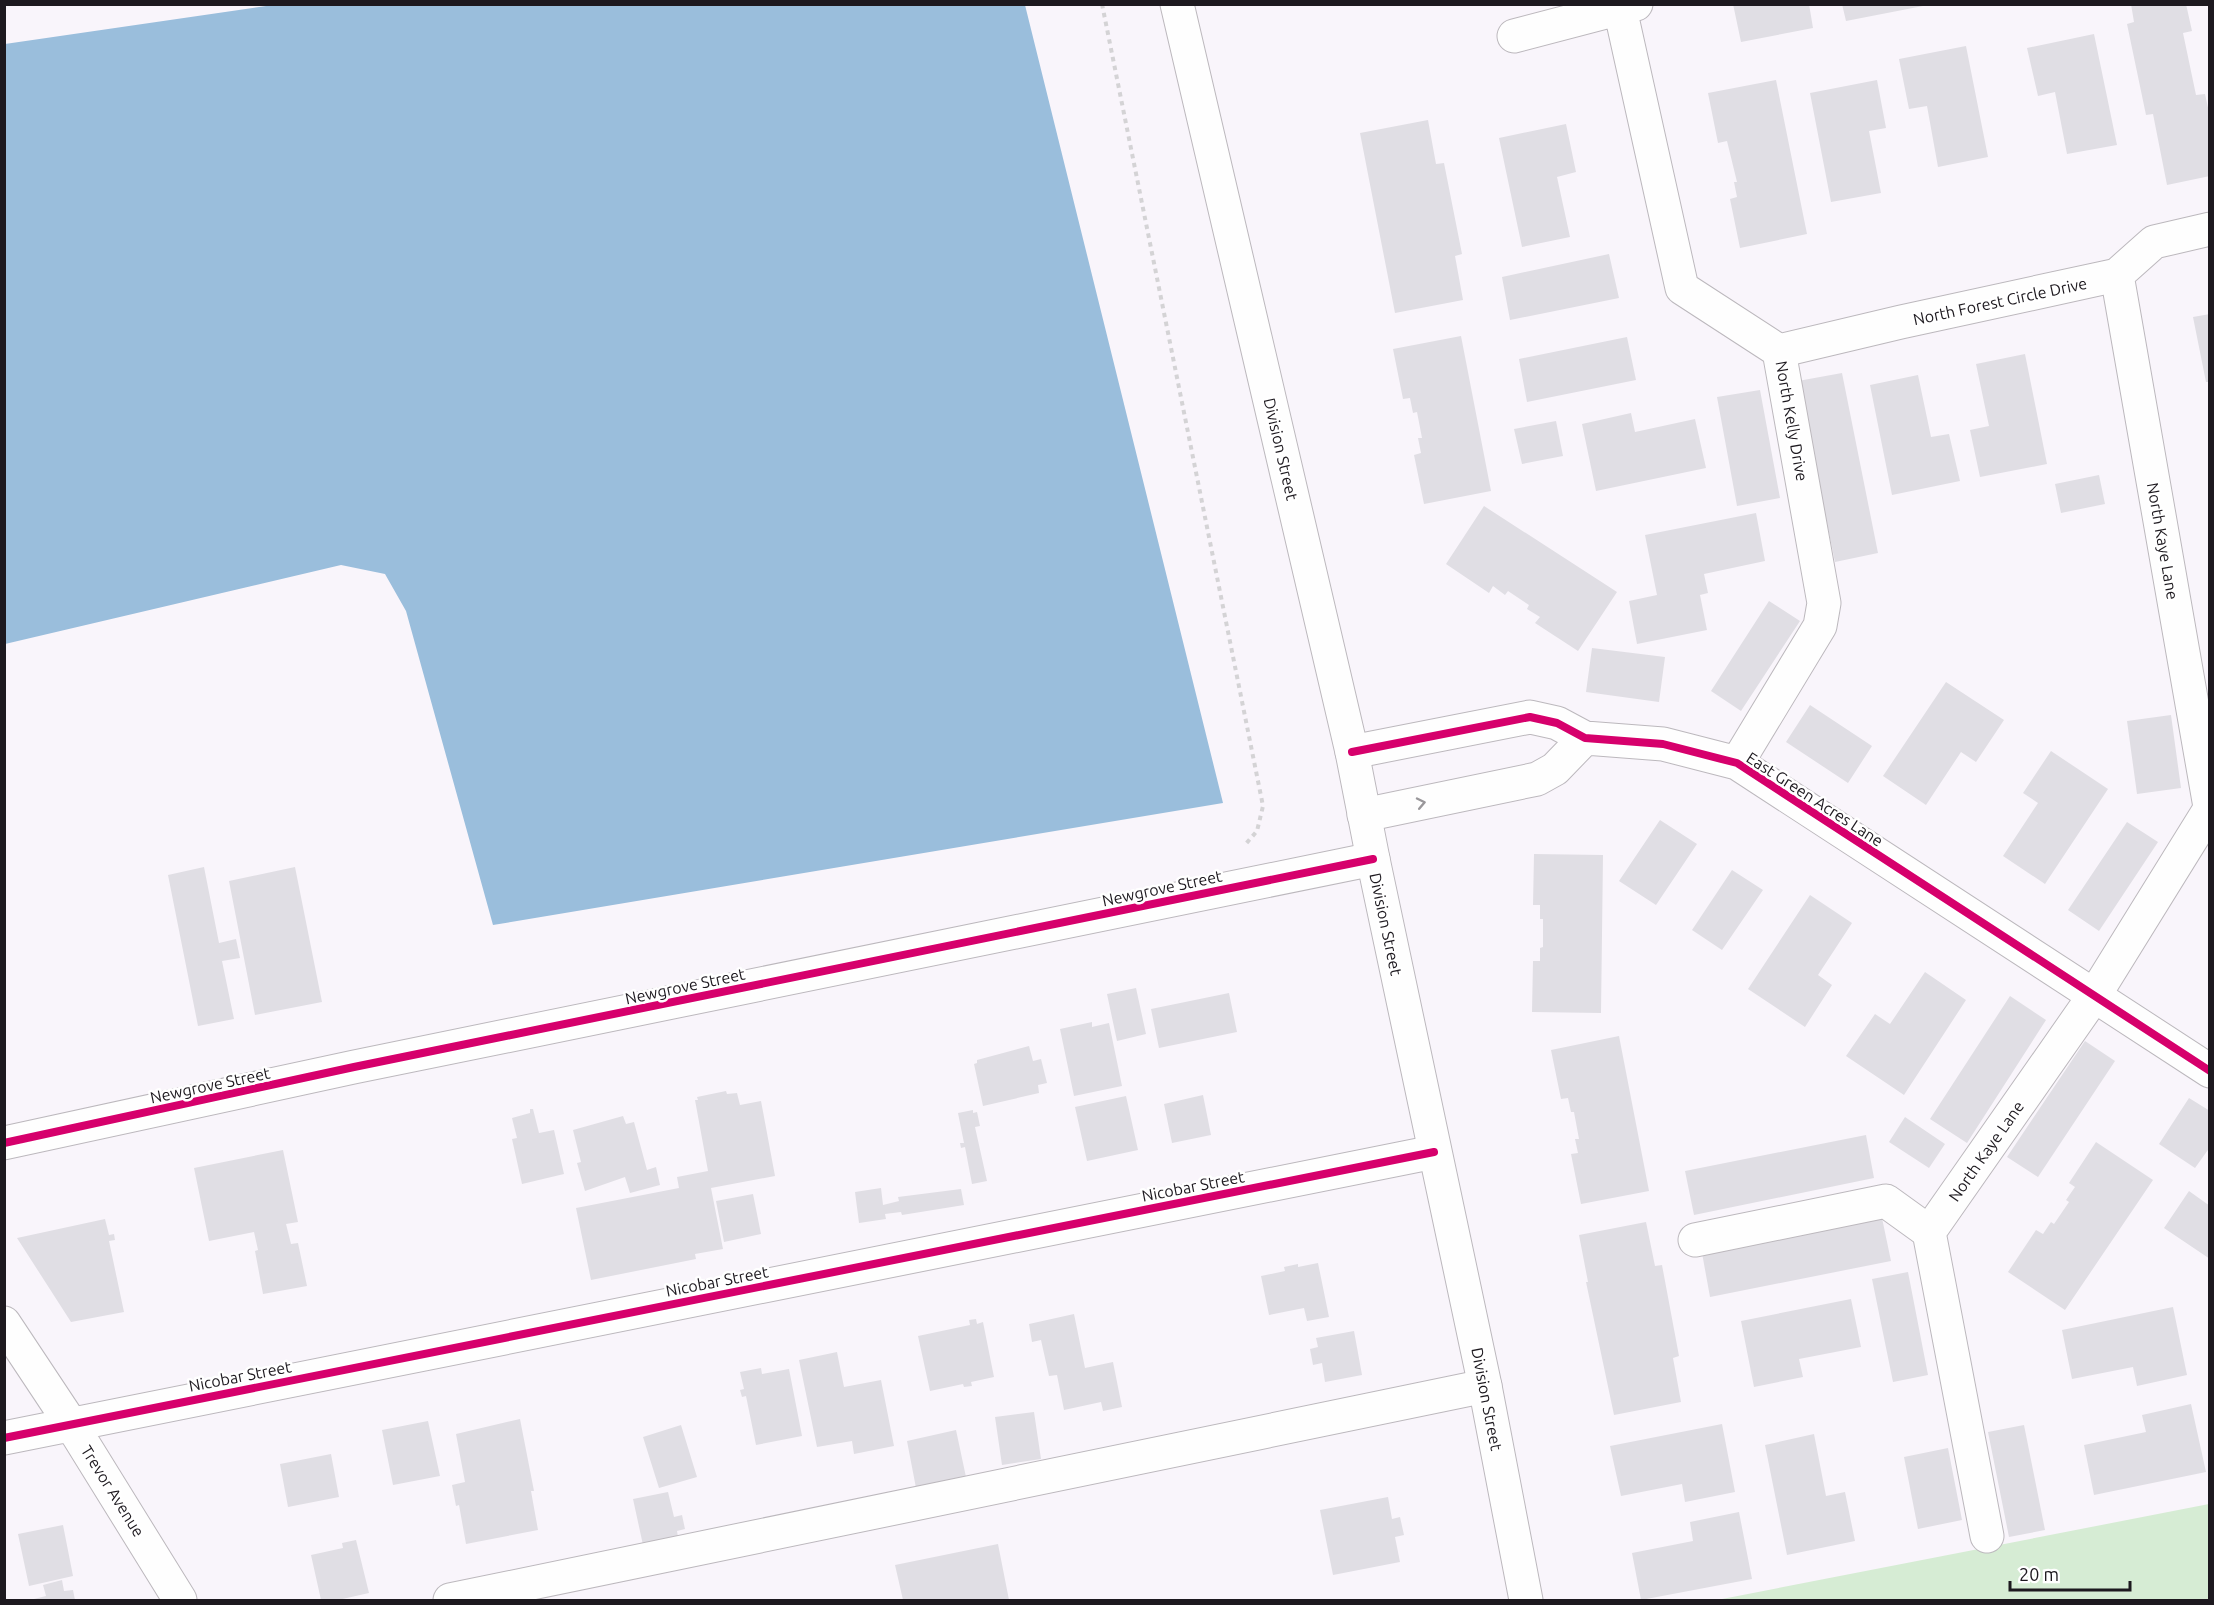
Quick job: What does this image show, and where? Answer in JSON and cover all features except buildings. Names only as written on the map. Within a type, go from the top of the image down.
[{"type":"street","name":"Division Street","points":[[1177,4],[1352,752],[1434,1152],[1485,1386],[1526,1600]]},
{"type":"street","points":[[1514,36],[1625,6]]},
{"type":"street","name":"North Kelly Drive","points":[[1625,6],[1682,288],[1779,351],[1824,603],[1820,626],[1737,763]]},
{"type":"street","name":"North Forest Circle Drive","points":[[1779,351],[2117,275],[2154,242],[2210,229]]},
{"type":"street","name":"North Kaye Lane","points":[[1929,1232],[2094,996],[2210,808],[2117,275]]},
{"type":"street","name":"East Green Acres Lane","points":[[1352,752],[1530,717],[1557,723],[1585,738],[1663,744],[1737,763],[2210,1071]]},
{"type":"street","points":[[1364,815],[1537,779],[1555,770],[1585,738]]},
{"type":"street","name":"Newgrove Street","points":[[4,1143],[354,1067],[1373,859]]},
{"type":"street","name":"Nicobar Street","points":[[4,1438],[1434,1152]]},
{"type":"street","points":[[1695,1240],[1886,1201],[1929,1232],[1987,1536]]},
{"type":"street","name":"Trevor Avenue","points":[[4,1323],[71,1424],[180,1600]]},
{"type":"street","points":[[450,1600],[1485,1386]]},
{"type":"path","points":[[1102,4],[1263,806],[1257,831],[1242,848]]},
{"type":"green space","points":[[2209,1504],[2209,1600],[1717,1600]]},
{"type":"water","points":[[280,4],[1025,5],[1223,803],[493,925],[406,611],[385,574],[341,565],[5,644],[5,44]]},
{"type":"cycle path","points":[[1352,752],[1530,717],[1557,723],[1585,738],[1663,744],[1737,763],[2210,1071]]},
{"type":"cycle path","points":[[4,1143],[354,1067],[1373,859]]},
{"type":"cycle path","points":[[4,1438],[1434,1152]]}]
